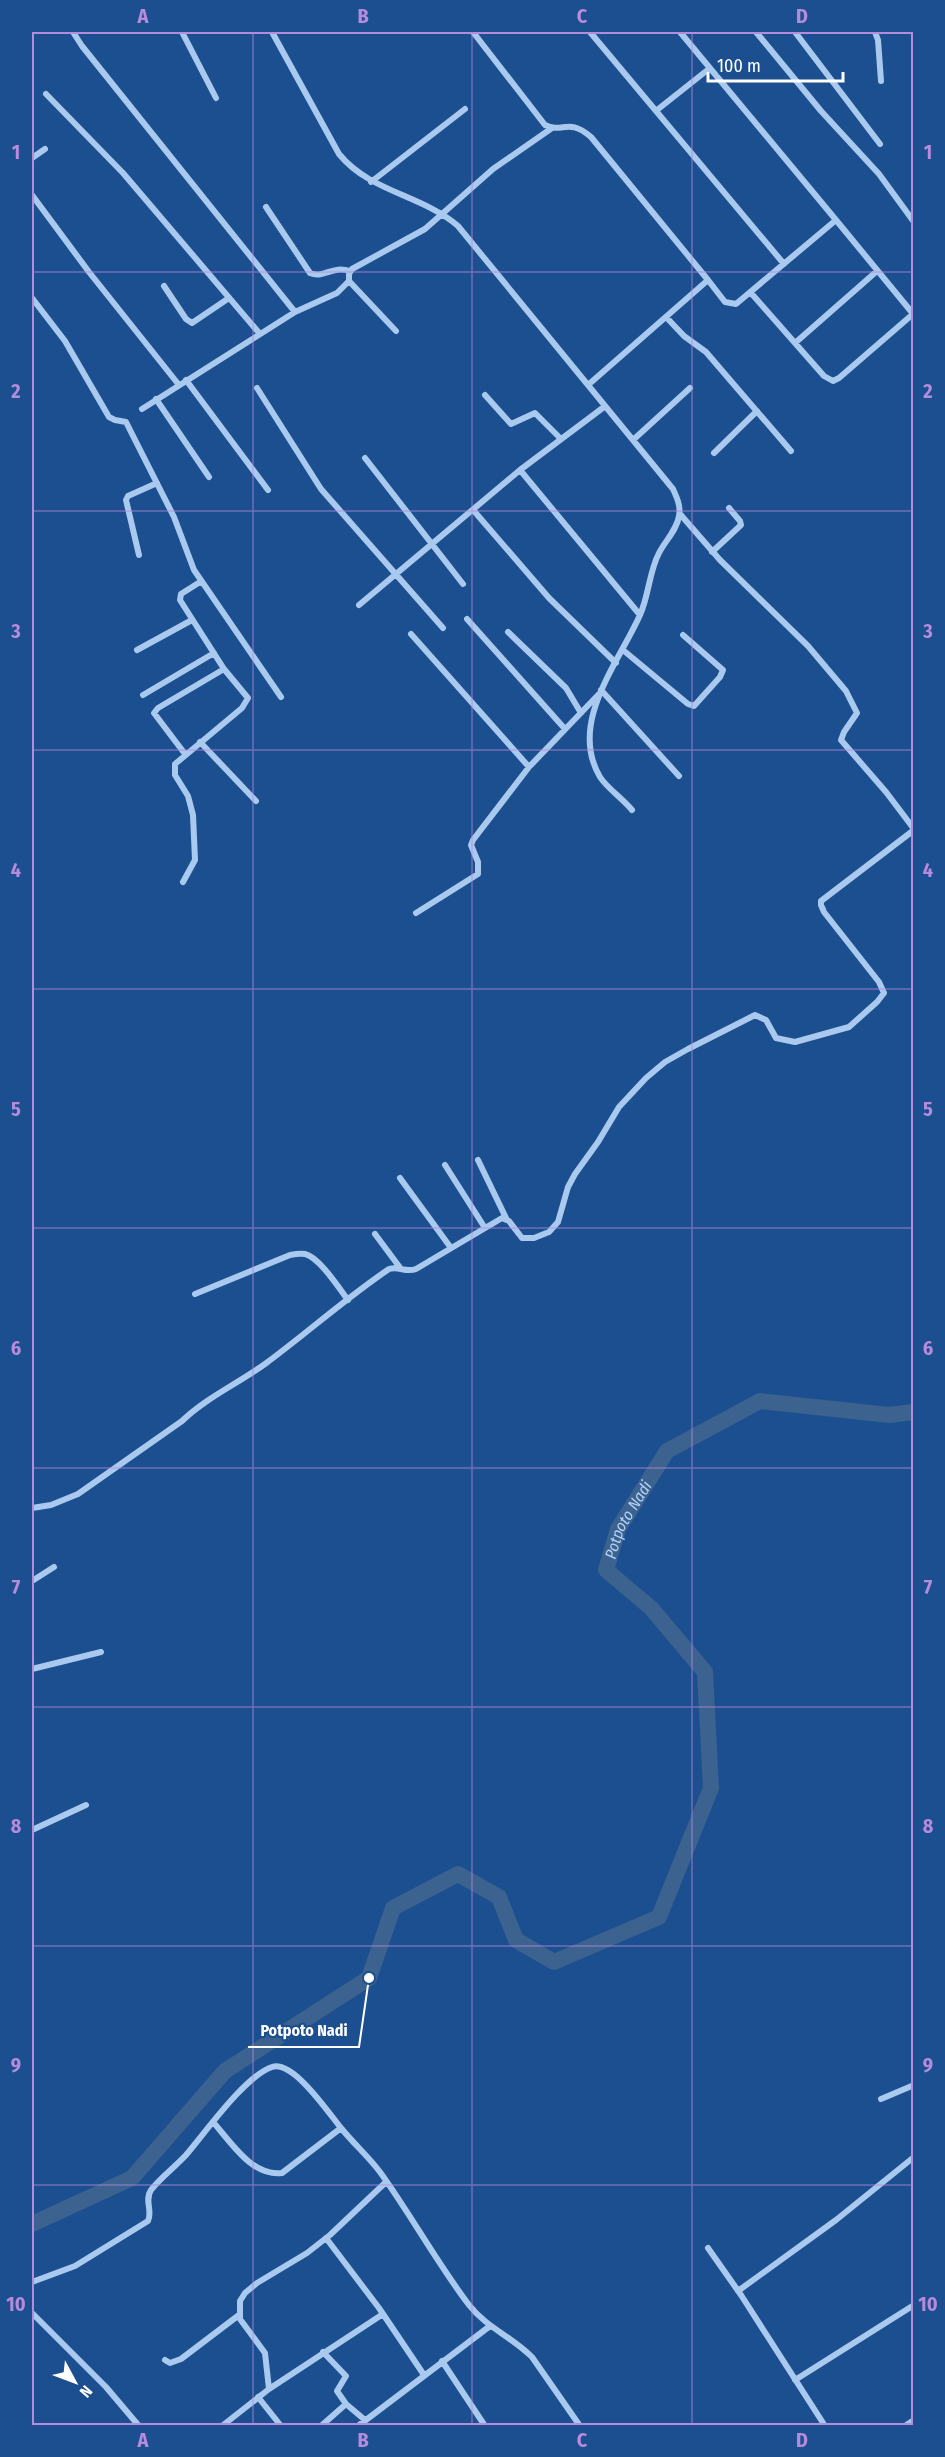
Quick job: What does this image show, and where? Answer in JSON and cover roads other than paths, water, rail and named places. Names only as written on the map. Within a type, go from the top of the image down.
[{"type":"street","points":[[73,32],[88,55],[295,312]]},
{"type":"street","points":[[182,32],[216,98]]},
{"type":"street","points":[[272,32],[339,154],[371,182],[442,213],[458,226],[673,489],[680,506],[678,522],[658,554],[652,571],[648,597],[600,692],[529,767],[471,844],[478,862],[478,874],[416,913]]},
{"type":"street","points":[[473,32],[540,120],[552,128]]},
{"type":"street","points":[[590,32],[784,264]]},
{"type":"street","points":[[680,32],[913,314],[833,381],[824,376],[751,293]]},
{"type":"street","points":[[756,32],[821,111],[879,174],[914,222]]},
{"type":"street","points":[[795,32],[880,144]]},
{"type":"street","points":[[875,32],[878,40],[881,81]]},
{"type":"street","points":[[657,110],[710,68]]},
{"type":"street","points":[[46,94],[123,173],[260,334]]},
{"type":"street","points":[[371,182],[465,109]]},
{"type":"street","points":[[266,207],[310,273],[318,275],[338,268],[350,271],[415,235],[494,169],[552,128],[575,126],[591,137],[725,302],[736,304],[751,293],[836,220]]},
{"type":"street","points":[[32,158],[45,149]]},
{"type":"street","points":[[32,195],[89,272],[179,385]]},
{"type":"street","points":[[142,409],[295,312],[338,293],[349,281],[350,271]]},
{"type":"street","points":[[795,342],[878,271]]},
{"type":"street","points":[[588,385],[708,280]]},
{"type":"street","points":[[349,281],[396,332]]},
{"type":"street","points":[[164,286],[186,319],[192,323],[229,298]]},
{"type":"street","points":[[32,298],[65,341],[109,417],[126,422],[174,517],[200,582],[281,697]]},
{"type":"street","points":[[667,318],[684,336],[700,345],[791,451]]},
{"type":"street","points":[[186,380],[268,490]]},
{"type":"street","points":[[258,388],[313,478],[443,628]]},
{"type":"street","points":[[633,440],[690,388]]},
{"type":"street","points":[[485,395],[511,424],[535,412],[561,439]]},
{"type":"street","points":[[156,399],[209,477]]},
{"type":"street","points":[[359,605],[474,511],[520,470],[604,406]]},
{"type":"street","points":[[714,453],[757,411]]},
{"type":"street","points":[[365,458],[463,584]]},
{"type":"street","points":[[520,470],[640,615]]},
{"type":"street","points":[[139,555],[126,500],[128,496],[157,483]]},
{"type":"street","points":[[712,552],[741,525],[729,508]]},
{"type":"street","points":[[474,511],[549,598],[616,663]]},
{"type":"street","points":[[478,1160],[506,1218],[518,1234],[526,1239],[549,1232],[561,1217],[572,1179],[619,1107],[646,1078],[672,1058],[751,1016],[762,1017],[776,1038],[795,1042],[843,1030],[878,1002],[884,993],[879,982],[824,912],[821,901],[914,829],[886,792],[844,745],[842,736],[856,717],[856,709],[846,692],[800,639],[712,552],[680,514]]},
{"type":"street","points":[[183,882],[195,860],[192,806],[174,769],[178,759],[247,702],[246,695],[224,669],[180,597],[200,582]]},
{"type":"street","points":[[467,619],[565,729]]},
{"type":"street","points":[[136,650],[192,620]]},
{"type":"street","points":[[508,632],[566,688],[581,713]]},
{"type":"street","points":[[411,634],[529,767]]},
{"type":"street","points":[[623,650],[688,704],[694,706],[720,677],[723,670],[683,635]]},
{"type":"street","points":[[143,695],[214,653]]},
{"type":"street","points":[[185,754],[154,713],[158,708],[224,669]]},
{"type":"street","points":[[600,692],[679,776]]},
{"type":"street","points":[[600,692],[589,734],[592,755],[602,781],[632,810]]},
{"type":"street","points":[[200,742],[256,801]]},
{"type":"street","points":[[444,1165],[485,1228]]},
{"type":"street","points":[[400,1178],[451,1248]]},
{"type":"street","points":[[32,1509],[51,1505],[78,1494],[182,1421],[194,1409],[265,1364],[389,1269],[411,1271],[416,1269],[502,1218],[506,1218]]},
{"type":"street","points":[[375,1234],[400,1269]]},
{"type":"street","points":[[195,1294],[300,1253],[315,1260],[348,1300]]},
{"type":"street","points":[[32,1581],[54,1567]]},
{"type":"street","points":[[32,1669],[101,1652]]},
{"type":"street","points":[[32,1830],[86,1805]]},
{"type":"street","points":[[32,2282],[75,2265],[148,2221],[150,2213],[148,2197],[152,2189],[185,2155],[225,2107],[260,2074],[272,2067],[282,2067],[292,2072],[306,2086],[387,2182],[469,2305],[490,2326],[522,2347],[532,2357],[580,2426]]},
{"type":"street","points":[[881,2099],[914,2085]]},
{"type":"street","points":[[213,2122],[252,2163],[272,2174],[282,2173],[341,2128]]},
{"type":"street","points":[[738,2291],[836,2220],[914,2157]]},
{"type":"street","points":[[269,2389],[265,2353],[239,2315],[240,2301],[245,2293],[257,2283],[307,2253],[326,2238],[387,2182]]},
{"type":"street","points":[[326,2238],[424,2375]]},
{"type":"street","points":[[708,2248],[825,2426]]},
{"type":"street","points":[[795,2380],[914,2304]]},
{"type":"street","points":[[32,2313],[106,2387],[140,2426]]},
{"type":"street","points":[[222,2426],[269,2389],[382,2314]]},
{"type":"street","points":[[165,2360],[170,2363],[182,2359],[239,2315]]},
{"type":"street","points":[[358,2426],[490,2326]]},
{"type":"street","points":[[323,2352],[346,2376],[337,2391],[346,2404],[365,2420]]},
{"type":"street","points":[[442,2361],[485,2426]]},
{"type":"street","points":[[258,2397],[281,2426]]},
{"type":"street","points":[[321,2426],[346,2404]]},
{"type":"street","points":[[905,2426],[914,2420]]},
{"type":"waterway","name":"Potpoto Nadi","points":[[32,2224],[132,2178],[225,2071],[369,1978],[393,1908],[458,1874],[499,1897],[516,1940],[554,1962],[659,1917],[711,1788],[705,1672],[651,1608],[606,1570],[618,1529],[667,1451],[760,1401],[889,1415],[914,1412]]},
{"type":"place","name":"Potpoto Nadi","points":[[369,1978]]}]
